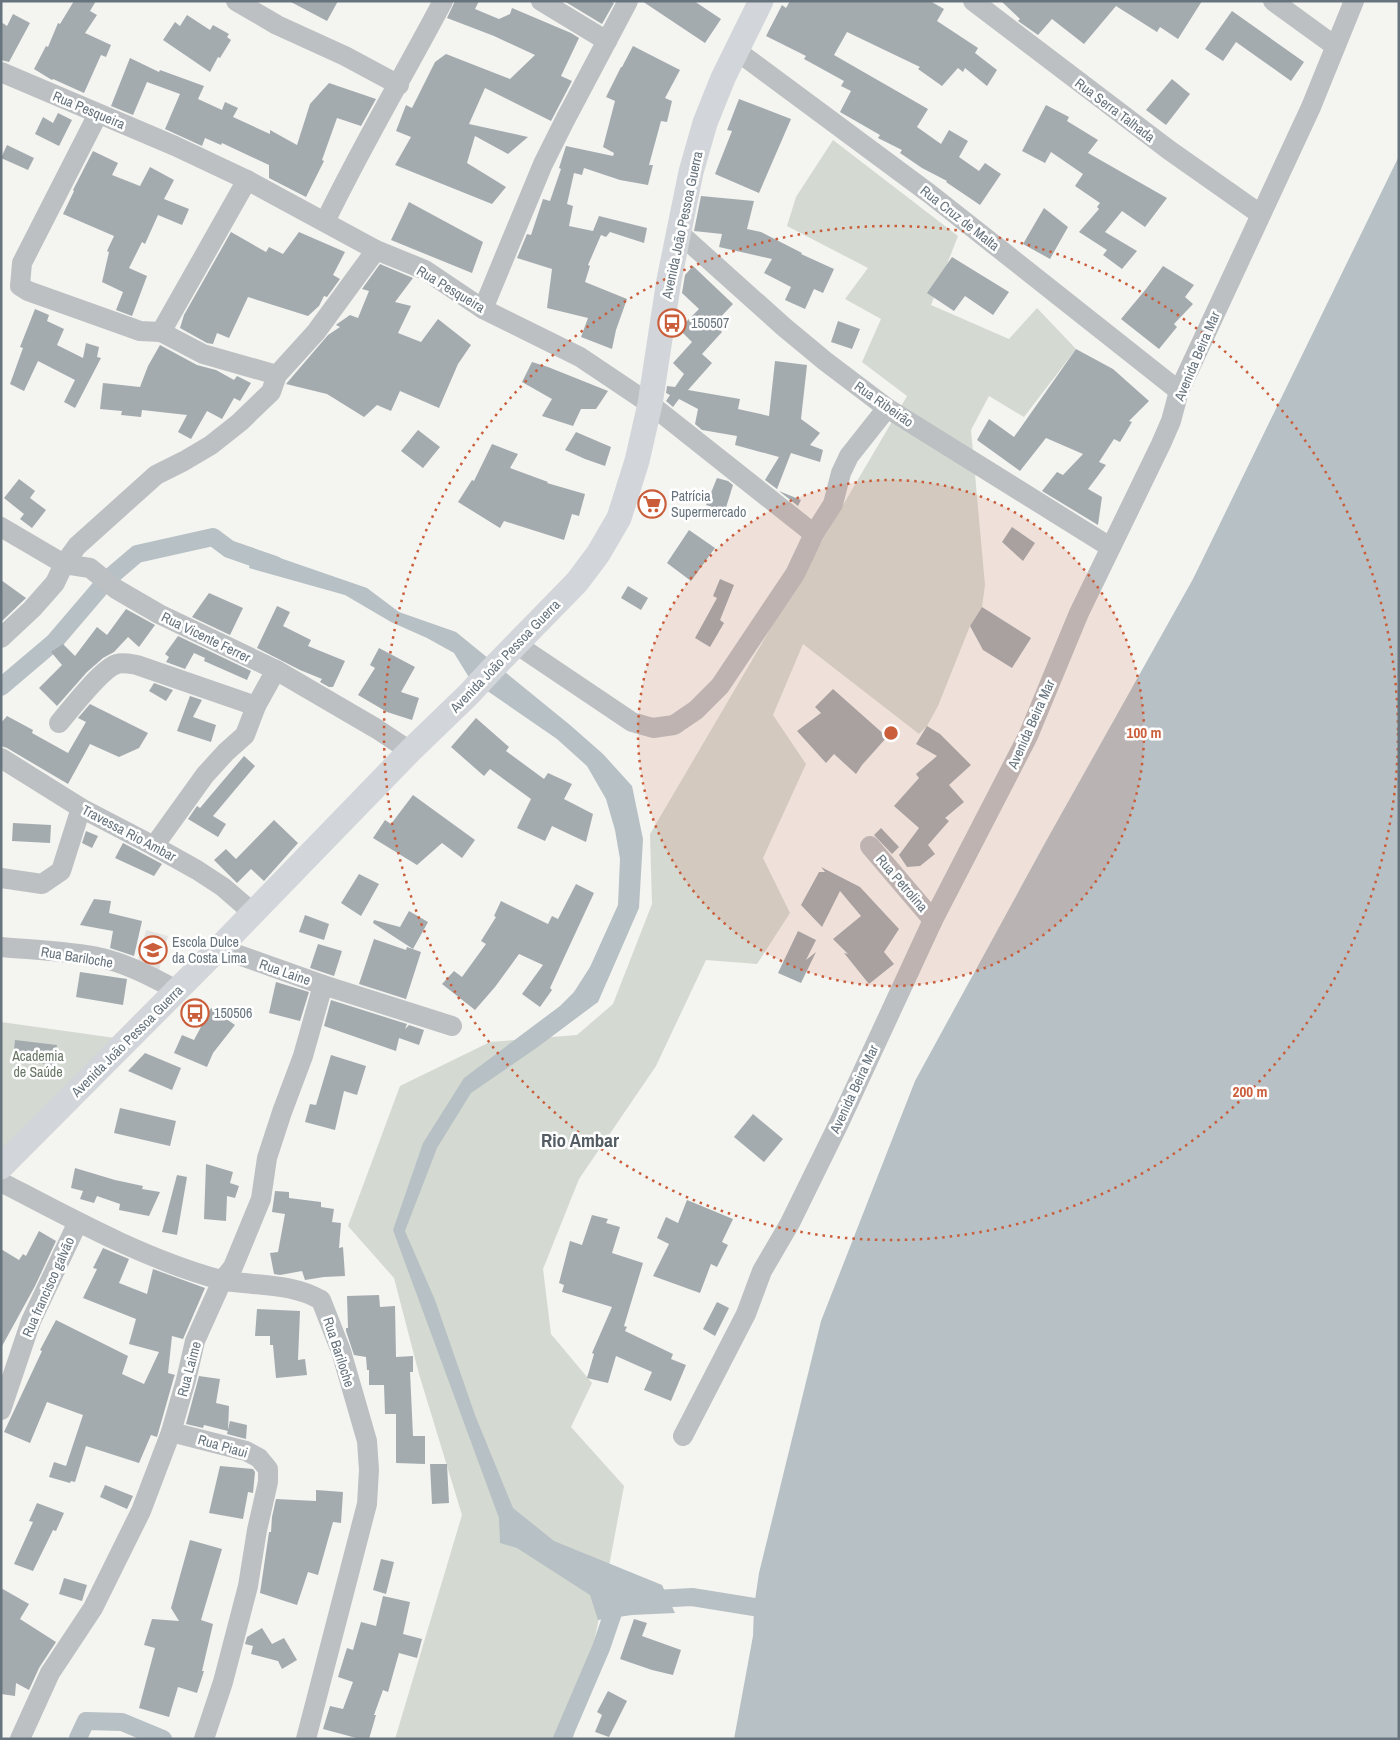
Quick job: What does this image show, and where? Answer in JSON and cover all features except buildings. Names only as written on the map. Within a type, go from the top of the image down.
[{"type":"main road","name":"Avenida João Pessoa Guerra","points":[[1,1167],[468,695],[577,582],[598,554],[619,518],[630,487],[650,404],[678,232],[691,172],[705,123],[723,78],[761,1]]},
{"type":"street","points":[[236,1],[277,25],[345,56],[399,84]]},
{"type":"street","points":[[325,222],[353,164],[399,84],[443,1]]},
{"type":"street","points":[[542,1],[607,40]]},
{"type":"street","points":[[483,309],[543,164],[628,1]]},
{"type":"street","name":"Rua Serra Talhada","points":[[973,1],[1169,150],[1260,214]]},
{"type":"street","points":[[1274,1],[1335,46]]},
{"type":"street","name":"Avenida Beira Mar","points":[[683,1436],[746,1314],[762,1271],[790,1223],[840,1120],[933,920],[1028,736],[1063,649],[1110,547],[1161,444],[1171,420],[1179,391],[1311,107],[1354,1]]},
{"type":"street","name":"Rua Cruz de Malta","points":[[737,51],[937,200],[1179,391]]},
{"type":"street","name":"Rua Pesqueira","points":[[1,72],[175,146],[247,180],[376,250],[424,270],[483,309],[580,357],[650,404],[814,534]]},
{"type":"street","points":[[98,114],[22,263],[20,286],[28,291],[140,331],[161,332],[203,354],[277,374]]},
{"type":"street","points":[[161,332],[247,180]]},
{"type":"street","name":"Rua Ribeirão","points":[[678,232],[798,338],[887,408],[1110,547]]},
{"type":"street","points":[[1,638],[55,583],[64,564],[77,546],[156,475],[211,445],[240,422],[271,392],[277,374],[316,332],[376,250]]},
{"type":"street","points":[[516,644],[632,722],[653,728],[674,724],[696,710],[720,686],[795,574],[814,534],[833,504],[841,473],[849,456],[887,408]]},
{"type":"street","name":"Rua Vicente Ferrer","points":[[1,527],[64,564],[90,568],[116,589],[159,614],[276,670],[377,729],[410,752]]},
{"type":"street","points":[[60,724],[81,697],[108,668],[117,664],[137,665],[256,706]]},
{"type":"street","points":[[154,846],[204,775],[245,735],[256,706],[276,670]]},
{"type":"street","name":"Travessa Rio Ambar","points":[[1,758],[81,808],[154,846],[223,887],[254,913]]},
{"type":"street","points":[[1,878],[42,884],[61,870],[81,808]]},
{"type":"street","name":"Rua Petrolina","points":[[870,846],[933,920]]},
{"type":"street","name":"Rua Bariloche","points":[[1,947],[101,958],[159,980],[176,990]]},
{"type":"street","name":"Rua Laine","points":[[219,948],[323,985],[452,1026]]},
{"type":"street","name":"Rua Laime","points":[[20,1739],[50,1673],[93,1608],[141,1511],[171,1432],[195,1341],[222,1280],[233,1267],[261,1199],[267,1158],[303,1056],[323,985]]},
{"type":"street","name":"Rua Bariloche","points":[[1,1182],[78,1222],[163,1260],[222,1280],[282,1287],[306,1292],[321,1300],[342,1352],[367,1441],[369,1470],[367,1504],[306,1739]]},
{"type":"street","name":"Rua francisco galvão","points":[[1,1410],[31,1321],[78,1222]]},
{"type":"street","name":"Rua Piaui","points":[[171,1432],[246,1452],[259,1458],[268,1469],[268,1482],[257,1530],[248,1586],[223,1682],[204,1739]]},
{"type":"shaded area","points":[[1399,156],[1399,1739],[734,1739],[753,1636],[754,1607],[759,1573],[821,1321],[915,1081],[1045,843],[1193,579]]},
{"type":"shaded area","points":[[254,549],[367,588],[399,612],[456,632],[570,725],[603,754],[632,786],[643,839],[639,908],[598,1002],[535,1049],[471,1093],[437,1148],[405,1231],[435,1300],[475,1415],[513,1508],[554,1541],[662,1585],[675,1613],[632,1615],[598,1620],[590,1595],[517,1548],[500,1543],[499,1518],[393,1230],[423,1143],[464,1078],[560,1006],[574,992],[590,967],[618,905],[620,859],[615,830],[606,799],[587,766],[557,739],[470,679],[454,653],[427,638],[391,622],[345,595],[249,568]]},
{"type":"shaded area","name":"Escola Dulce da Costa Lima","points":[[146,930],[168,936],[159,970],[137,964]]},
{"type":"green space","points":[[833,140],[958,236],[931,305],[1009,339],[1037,308],[1076,349],[1024,417],[989,396],[971,430],[985,585],[982,607],[970,626],[938,706],[927,726],[919,734],[803,644],[773,715],[806,764],[763,858],[790,913],[757,964],[706,960],[656,1066],[579,1179],[543,1269],[551,1334],[592,1383],[571,1427],[624,1486],[601,1609],[573,1739],[395,1739],[462,1515],[419,1374],[394,1278],[348,1226],[400,1086],[490,1042],[577,1035],[613,1004],[652,904],[650,834],[907,396],[862,362],[881,319],[845,299],[868,268],[787,226],[796,197]]},
{"type":"green space","name":"Academia de Saúde","points":[[1,1022],[115,1038],[1,1150]]},
{"type":"waterway","points":[[110,577],[137,554],[213,537],[229,549],[275,565]]},
{"type":"waterway","points":[[1,687],[54,642],[101,587]]},
{"type":"waterway","points":[[562,1739],[601,1648],[617,1601],[692,1597],[754,1607]]},
{"type":"waterway","points":[[78,1738],[86,1721],[122,1722],[163,1739]]},
{"type":"place","name":"150507","points":[[672,323]]},
{"type":"place","name":"Patrícia Supermercado","points":[[652,504]]},
{"type":"place","name":"Escola Dulce da Costa Lima","points":[[153,950]]},
{"type":"place","name":"150506","points":[[195,1013]]},
{"type":"district","name":"Rio Ambar","points":[[580,1140]]}]
